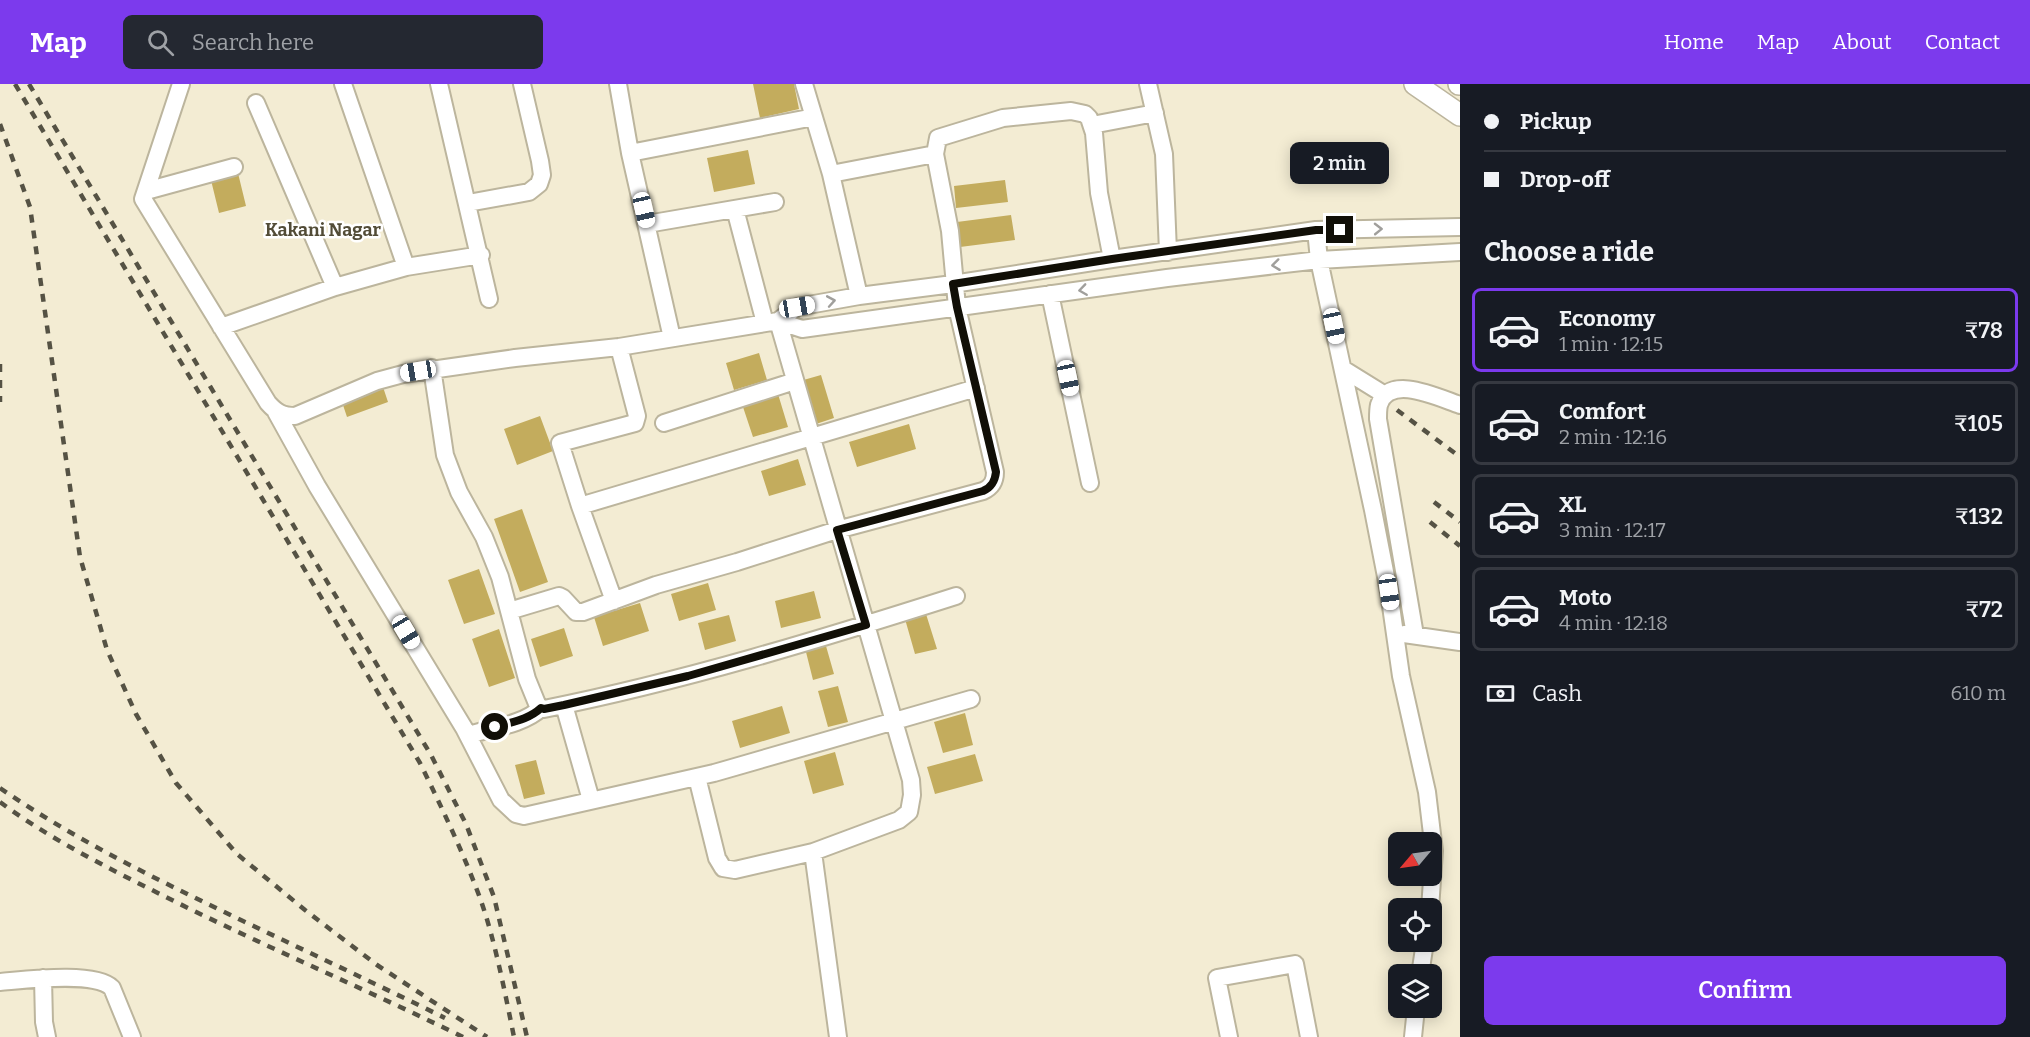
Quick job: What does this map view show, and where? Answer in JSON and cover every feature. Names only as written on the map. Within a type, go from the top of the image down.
[{"type":"main road","points":[[1415,84],[1460,115]]},
{"type":"street","points":[[181,84],[143,199],[268,403],[276,412],[317,486],[468,735],[501,800],[516,814],[524,816],[697,777],[971,699]]},
{"type":"street","points":[[342,84],[406,267]]},
{"type":"street","points":[[439,84],[481,255],[489,299]]},
{"type":"street","points":[[468,203],[529,192],[538,184],[542,175],[540,161],[522,84]]},
{"type":"street","points":[[618,84],[630,153],[672,338]]},
{"type":"street","points":[[804,84],[831,174],[859,296]]},
{"type":"street","points":[[1148,84],[1164,154],[1168,252]]},
{"type":"street","points":[[256,103],[335,288]]},
{"type":"street","points":[[509,611],[559,597],[563,598],[576,612],[583,612],[656,585],[837,530],[983,491],[991,486],[996,472],[953,284],[950,231],[935,154],[938,138],[1003,118],[1071,111],[1085,114],[1092,125],[1099,193],[1112,259]]},
{"type":"street","points":[[1092,125],[1155,113]]},
{"type":"street","points":[[630,153],[814,117]]},
{"type":"street","points":[[831,174],[935,154]]},
{"type":"street","points":[[146,191],[234,167]]},
{"type":"street","points":[[647,224],[776,202]]},
{"type":"street","points":[[697,777],[717,858],[723,868],[735,870],[813,852],[880,829],[899,820],[909,812],[912,795],[895,721],[795,381],[772,322],[735,209]]},
{"type":"street","points":[[276,412],[286,416],[295,416],[377,381],[432,369],[619,347],[772,322],[797,307],[859,296],[1316,230],[1460,227]]},
{"type":"street","points":[[1316,230],[1319,260],[1376,520],[1401,676],[1427,792],[1434,851],[1431,898]]},
{"type":"street","points":[[772,322],[802,329],[1167,278],[1319,260],[1460,252]]},
{"type":"street","points":[[221,327],[335,288],[406,267],[481,255]]},
{"type":"street","points":[[1050,294],[1090,483]]},
{"type":"street","points":[[614,601],[579,506],[560,443],[635,423],[637,416],[619,347]]},
{"type":"street","points":[[432,369],[444,455],[459,492],[484,537],[500,576],[527,679],[535,700],[541,708]]},
{"type":"street","points":[[1343,369],[1385,395]]},
{"type":"street","points":[[664,423],[795,381]]},
{"type":"street","points":[[579,506],[976,388]]},
{"type":"street","points":[[1415,635],[1378,419],[1379,405],[1385,395],[1399,388],[1414,390],[1460,405]]},
{"type":"street","points":[[468,735],[522,720],[541,708],[564,705],[688,676],[866,625],[956,596]]},
{"type":"street","points":[[1395,633],[1460,642]]},
{"type":"street","points":[[564,705],[591,800]]},
{"type":"street","points":[[813,852],[838,1037]]},
{"type":"street","points":[[1228,1037],[1217,978],[1295,964],[1309,1037]]},
{"type":"street","points":[[43,978],[44,1022],[47,1037]]},
{"type":"street","points":[[0,982],[43,978],[106,982],[112,988],[132,1037]]},
{"type":"street","points":[[1413,1037],[1415,1018]]},
{"type":"building","points":[[753,84],[794,84],[799,109],[760,118]]},
{"type":"building","points":[[748,150],[755,184],[714,192],[707,158]]},
{"type":"building","points":[[237,169],[246,206],[219,213],[210,176]]},
{"type":"building","points":[[1005,180],[1008,202],[956,208],[954,186]]},
{"type":"building","points":[[1011,215],[1015,240],[960,247],[957,222]]},
{"type":"building","points":[[759,353],[767,380],[734,390],[726,363]]},
{"type":"building","points":[[821,375],[834,418],[813,425],[800,381]]},
{"type":"building","points":[[383,387],[388,402],[347,417],[342,402]]},
{"type":"building","points":[[778,394],[788,427],[753,437],[742,404]]},
{"type":"building","points":[[540,416],[553,451],[517,465],[504,429]]},
{"type":"building","points":[[909,424],[916,449],[857,467],[849,442]]},
{"type":"building","points":[[798,459],[806,485],[769,496],[761,471]]},
{"type":"building","points":[[522,509],[548,582],[520,592],[494,519]]},
{"type":"building","points":[[479,569],[495,614],[464,624],[448,580]]},
{"type":"building","points":[[708,583],[716,610],[679,621],[671,594]]},
{"type":"building","points":[[814,591],[821,618],[781,628],[775,601]]},
{"type":"building","points":[[640,603],[649,631],[603,646],[594,617]]},
{"type":"building","points":[[926,614],[937,649],[915,654],[905,619]]},
{"type":"building","points":[[729,615],[736,641],[705,650],[698,623]]},
{"type":"building","points":[[564,628],[573,656],[540,667],[531,639]]},
{"type":"building","points":[[499,629],[515,678],[489,687],[472,639]]},
{"type":"building","points":[[826,646],[834,674],[813,680],[806,652]]},
{"type":"building","points":[[838,686],[848,722],[828,727],[818,691]]},
{"type":"building","points":[[782,706],[790,733],[740,748],[732,721]]},
{"type":"building","points":[[965,713],[973,745],[943,753],[934,722]]},
{"type":"building","points":[[835,752],[844,785],[813,794],[804,761]]},
{"type":"building","points":[[975,754],[983,781],[935,794],[927,767]]},
{"type":"building","points":[[536,760],[545,794],[524,799],[515,765]]},
{"type":"railway","points":[[15,84],[420,763],[452,830],[480,898],[495,949],[514,1037]]},
{"type":"railway","points":[[29,84],[431,755],[466,824],[494,897],[527,1037]]},
{"type":"railway","points":[[0,124],[30,207],[80,557],[107,650],[136,714],[176,783],[237,854],[377,965],[487,1037]]},
{"type":"railway","points":[[0,364],[0,402]]},
{"type":"railway","points":[[1397,410],[1460,457]]},
{"type":"railway","points":[[1434,502],[1460,522]]},
{"type":"railway","points":[[1430,522],[1460,546]]},
{"type":"railway","points":[[0,788],[59,826],[150,875],[445,1018]]},
{"type":"railway","points":[[0,802],[54,838],[131,879],[227,927],[463,1037]]},
{"type":"district","name":"Kakani Nagar","points":[[323,230]]},
{"type":"route","points":[[495,727],[522,720],[541,708],[564,705],[688,676],[866,625],[837,530],[983,491],[988,489],[995,480],[996,472],[953,284],[1316,230],[1340,230]]}]
